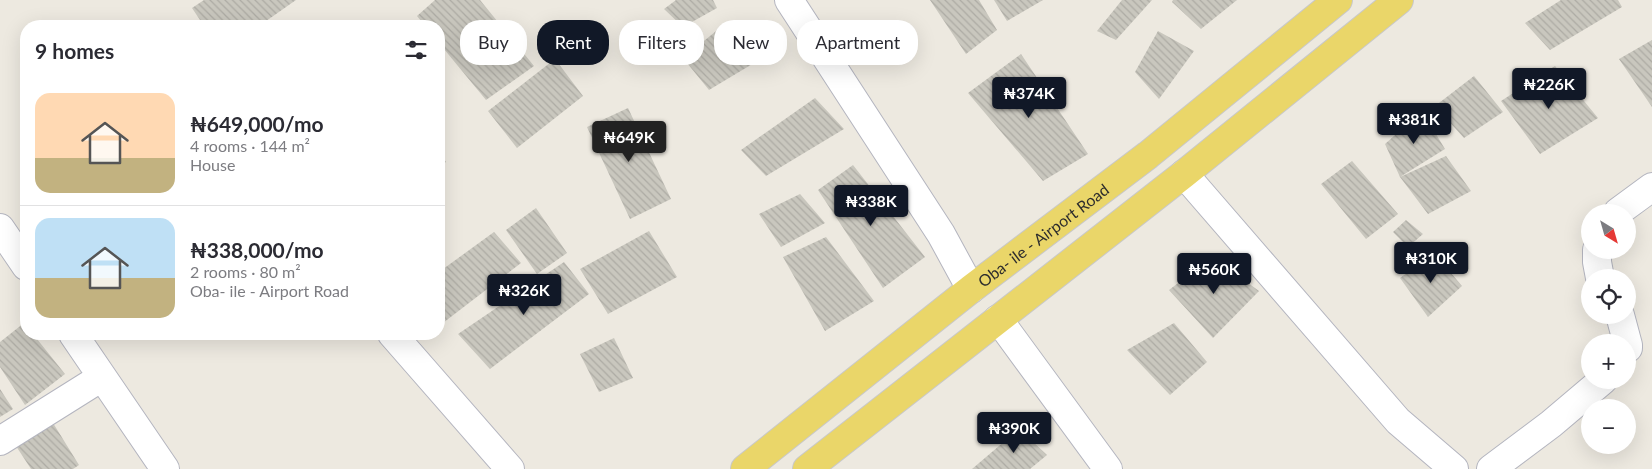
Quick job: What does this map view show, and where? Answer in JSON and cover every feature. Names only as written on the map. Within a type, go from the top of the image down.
[{"type":"main road","name":"Oba- ile - Airport Road","points":[[745,469],[971,289],[1148,155],[1338,0]]},
{"type":"main road","points":[[807,469],[1184,174],[1399,0]]},
{"type":"street","points":[[789,0],[941,234],[971,289]]},
{"type":"street","points":[[1184,174],[1398,421],[1454,469]]},
{"type":"street","points":[[1629,204],[1652,187]]},
{"type":"street","points":[[0,228],[20,257]]},
{"type":"street","points":[[998,318],[1108,469]]},
{"type":"street","points":[[77,340],[165,469]]},
{"type":"street","points":[[397,340],[510,469]]},
{"type":"street","points":[[0,441],[102,377]]},
{"type":"street","points":[[1491,469],[1551,424],[1592,389]]},
{"type":"building","points":[[204,0],[296,0],[268,20],[200,20],[192,8]]},
{"type":"building","points":[[435,0],[480,0],[496,20],[460,20],[460,65],[527,65],[527,57],[534,66],[486,100],[445,50],[445,20],[420,20],[417,16]]},
{"type":"building","points":[[676,0],[713,0],[717,8],[696,20],[676,20],[664,9]]},
{"type":"building","points":[[930,0],[979,0],[997,30],[966,54]]},
{"type":"building","points":[[994,0],[1043,0],[1007,21]]},
{"type":"building","points":[[1122,0],[1152,0],[1116,40],[1097,31]]},
{"type":"building","points":[[1173,0],[1237,0],[1201,29],[1172,2]]},
{"type":"building","points":[[1561,0],[1618,0],[1622,7],[1550,50],[1525,23]]},
{"type":"building","points":[[1158,31],[1194,51],[1159,99],[1135,72]]},
{"type":"building","points":[[714,33],[714,65],[751,65],[709,90],[689,65],[704,65],[704,41]]},
{"type":"building","points":[[1652,40],[1652,107],[1619,59]]},
{"type":"building","points":[[1021,54],[1088,154],[1043,181],[968,93]]},
{"type":"building","points":[[547,65],[560,65],[583,96],[517,148],[488,111]]},
{"type":"building","points":[[1555,66],[1598,118],[1540,154],[1501,101]]},
{"type":"building","points":[[1474,76],[1503,112],[1464,138],[1435,106]]},
{"type":"building","points":[[815,98],[844,129],[766,176],[741,150]]},
{"type":"building","points":[[628,108],[671,199],[630,219],[587,127]]},
{"type":"building","points":[[1422,111],[1445,149],[1400,177],[1385,144]]},
{"type":"building","points":[[1446,156],[1471,191],[1428,214],[1400,177]]},
{"type":"building","points":[[1352,161],[1398,214],[1366,239],[1321,184]]},
{"type":"building","points":[[853,165],[925,257],[883,288],[818,190]]},
{"type":"building","points":[[800,194],[825,223],[781,247],[759,214]]},
{"type":"building","points":[[536,208],[567,253],[537,274],[506,230]]},
{"type":"building","points":[[1406,220],[1423,234],[1408,247],[1393,232]]},
{"type":"building","points":[[649,231],[677,277],[608,314],[580,269]]},
{"type":"building","points":[[494,232],[521,263],[445,321],[445,268]]},
{"type":"building","points":[[826,237],[874,301],[825,331],[783,257]]},
{"type":"building","points":[[1434,253],[1462,286],[1428,317],[1400,278]]},
{"type":"building","points":[[1212,257],[1259,291],[1213,338],[1169,290]]},
{"type":"building","points":[[564,262],[589,294],[490,369],[458,334]]},
{"type":"building","points":[[1174,323],[1207,362],[1170,395],[1127,350]]},
{"type":"building","points":[[20,326],[20,340],[38,340],[65,374],[25,405],[0,367],[0,342]]},
{"type":"building","points":[[614,338],[633,378],[599,392],[580,354]]},
{"type":"building","points":[[0,389],[13,409],[0,417]]},
{"type":"building","points":[[53,423],[79,465],[73,469],[31,469],[16,446]]},
{"type":"building","points":[[1019,429],[1047,455],[1030,469],[972,469]]}]
